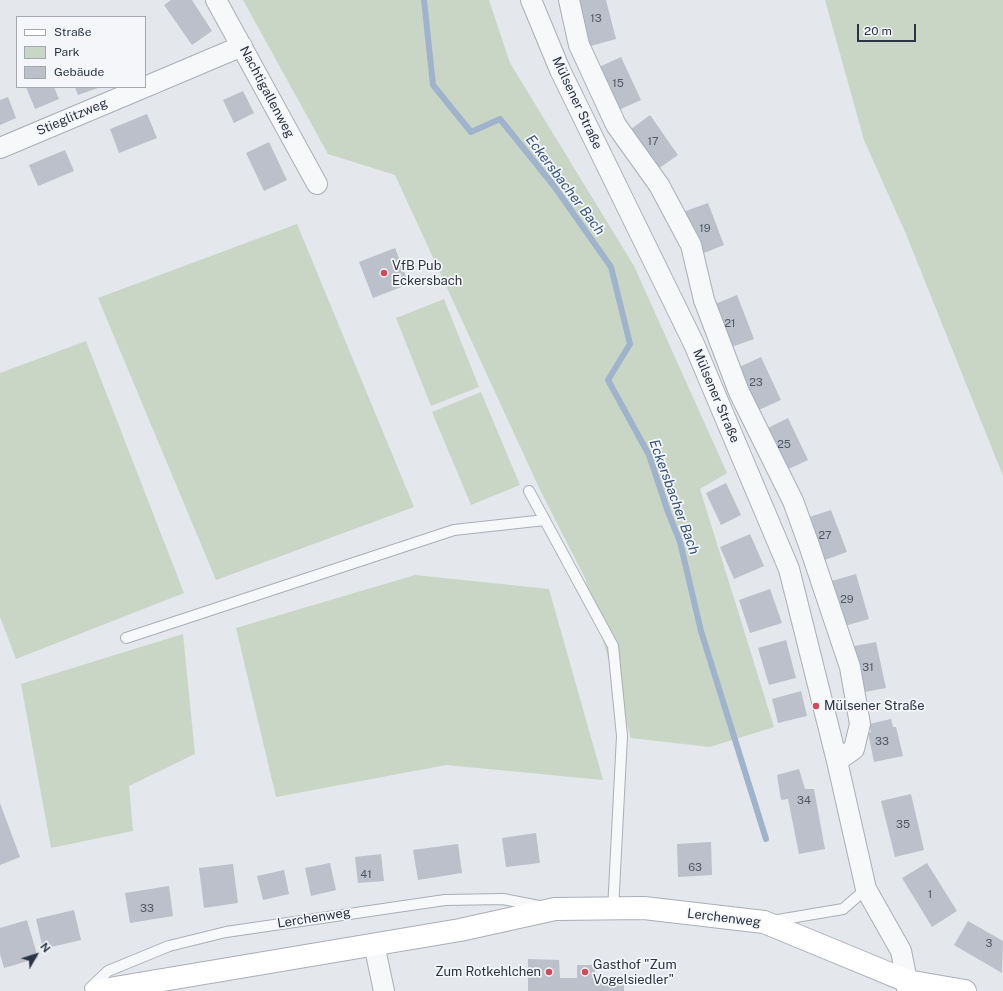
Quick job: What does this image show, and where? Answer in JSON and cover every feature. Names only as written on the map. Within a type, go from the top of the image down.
[{"type":"street","name":"Nachtigallenweg","points":[[216,0],[317,184]]},
{"type":"street","name":"Mülsener Straße","points":[[531,0],[560,70],[694,344],[789,569],[837,761],[866,889],[901,951],[907,986]]},
{"type":"street","points":[[569,0],[579,44],[616,125],[659,185],[691,245],[704,300],[739,392],[793,501],[810,548],[850,667],[860,724],[854,749],[837,761]]},
{"type":"street","name":"Stieglitzweg","points":[[146,87],[242,46]]},
{"type":"street","name":"Stieglitzweg","points":[[0,148],[143,88]]},
{"type":"street","name":"Lerchenweg","points":[[97,991],[460,930],[555,909],[612,910],[644,908],[764,922],[907,986],[965,991]]},
{"type":"street","points":[[374,944],[384,991]]},
{"type":"lane","points":[[530,491],[613,646],[622,736],[612,910]]},
{"type":"lane","points":[[126,638],[454,530],[545,520]]},
{"type":"lane","points":[[764,922],[843,909],[866,889]]},
{"type":"lane","name":"Lerchenweg","points":[[87,991],[108,970],[169,946],[226,932],[445,900],[503,899],[555,909]]},
{"type":"green space","points":[[243,0],[489,0],[510,63],[634,266],[727,473],[700,489],[774,727],[710,747],[631,738],[585,578],[541,492],[395,175],[328,154]]},
{"type":"green space","points":[[825,0],[1003,0],[1003,476],[906,234],[864,140]]},
{"type":"green space","points":[[297,224],[414,507],[216,580],[98,298]]},
{"type":"green space","points":[[444,299],[479,387],[431,406],[396,318]]},
{"type":"green space","points":[[86,341],[184,593],[16,659],[0,617],[0,373]]},
{"type":"green space","points":[[481,392],[520,485],[471,505],[432,412]]},
{"type":"green space","points":[[415,575],[549,589],[603,780],[446,765],[276,797],[236,628]]},
{"type":"green space","points":[[183,634],[195,754],[129,786],[133,831],[51,848],[21,684]]},
{"type":"building","points":[[171,0],[192,0],[212,31],[192,45],[164,5]]},
{"type":"building","points":[[579,0],[606,0],[616,39],[587,47]]},
{"type":"building","points":[[621,57],[641,100],[614,112],[595,69]]},
{"type":"building","points":[[26,88],[54,88],[59,99],[35,109]]},
{"type":"building","points":[[75,88],[98,88],[78,95]]},
{"type":"building","points":[[243,91],[254,113],[234,123],[223,100]]},
{"type":"building","points":[[8,97],[16,118],[0,125],[0,100]]},
{"type":"building","points":[[147,114],[157,138],[119,153],[110,129]]},
{"type":"building","points":[[650,115],[678,155],[655,171],[627,132]]},
{"type":"building","points":[[269,142],[287,180],[264,191],[246,153]]},
{"type":"building","points":[[65,150],[74,171],[38,186],[29,165]]},
{"type":"building","points":[[708,203],[724,245],[699,255],[683,212]]},
{"type":"building","name":"VfB Pub Eckersbach","points":[[395,248],[409,284],[373,298],[359,262]]},
{"type":"building","points":[[737,295],[754,339],[726,349],[710,306]]},
{"type":"building","points":[[761,357],[781,400],[754,412],[735,369]]},
{"type":"building","points":[[788,418],[808,460],[782,472],[762,431]]},
{"type":"building","points":[[726,483],[741,515],[721,525],[706,493]]},
{"type":"building","points":[[831,510],[847,552],[819,562],[803,519]]},
{"type":"building","points":[[750,534],[764,566],[734,579],[720,547]]},
{"type":"building","points":[[856,574],[869,619],[841,627],[828,582]]},
{"type":"building","points":[[770,589],[782,623],[750,633],[739,600]]},
{"type":"building","points":[[786,640],[796,678],[769,685],[758,648]]},
{"type":"building","points":[[876,642],[886,688],[859,693],[849,647]]},
{"type":"building","points":[[801,691],[807,716],[778,723],[772,699]]},
{"type":"building","points":[[891,719],[893,727],[896,727],[903,756],[874,762],[868,733],[871,732],[869,724]]},
{"type":"building","points":[[799,769],[805,789],[814,789],[825,849],[799,854],[788,799],[781,800],[777,775]]},
{"type":"building","points":[[911,794],[924,850],[895,857],[881,801]]},
{"type":"building","points":[[0,803],[20,857],[0,865]]},
{"type":"building","points":[[536,833],[540,863],[506,867],[502,838]]},
{"type":"building","points":[[711,842],[712,875],[678,877],[677,844]]},
{"type":"building","points":[[458,844],[462,873],[418,880],[413,850]]},
{"type":"building","points":[[381,854],[384,881],[358,883],[355,857]]},
{"type":"building","points":[[330,863],[336,890],[311,896],[305,868]]},
{"type":"building","points":[[927,863],[957,911],[932,927],[902,878]]},
{"type":"building","points":[[233,864],[238,903],[204,908],[199,868]]},
{"type":"building","points":[[284,870],[289,894],[263,900],[257,876]]},
{"type":"building","points":[[169,886],[173,916],[130,923],[125,893]]},
{"type":"building","points":[[74,910],[81,940],[43,949],[36,919]]},
{"type":"building","points":[[27,920],[38,958],[4,968],[0,954],[0,928]]},
{"type":"building","points":[[968,921],[1003,941],[1002,973],[954,945]]},
{"type":"building","points":[[528,959],[559,960],[560,978],[577,978],[577,965],[595,965],[595,978],[624,978],[624,991],[528,991]]},
{"type":"waterway","name":"Eckersbacher Bach","points":[[424,0],[433,85],[471,132],[500,119],[554,186],[611,267],[630,344],[608,380],[649,455],[668,512],[680,542],[701,631],[766,839]]},
{"type":"place","name":"VfB Pub Eckersbach","points":[[384,273]]},
{"type":"place","name":"Mülsener Straße","points":[[816,706]]},
{"type":"place","name":"Zum Rotkehlchen","points":[[549,972]]},
{"type":"place","name":"Gasthof \"Zum Vogelsiedler\"","points":[[585,972]]}]
